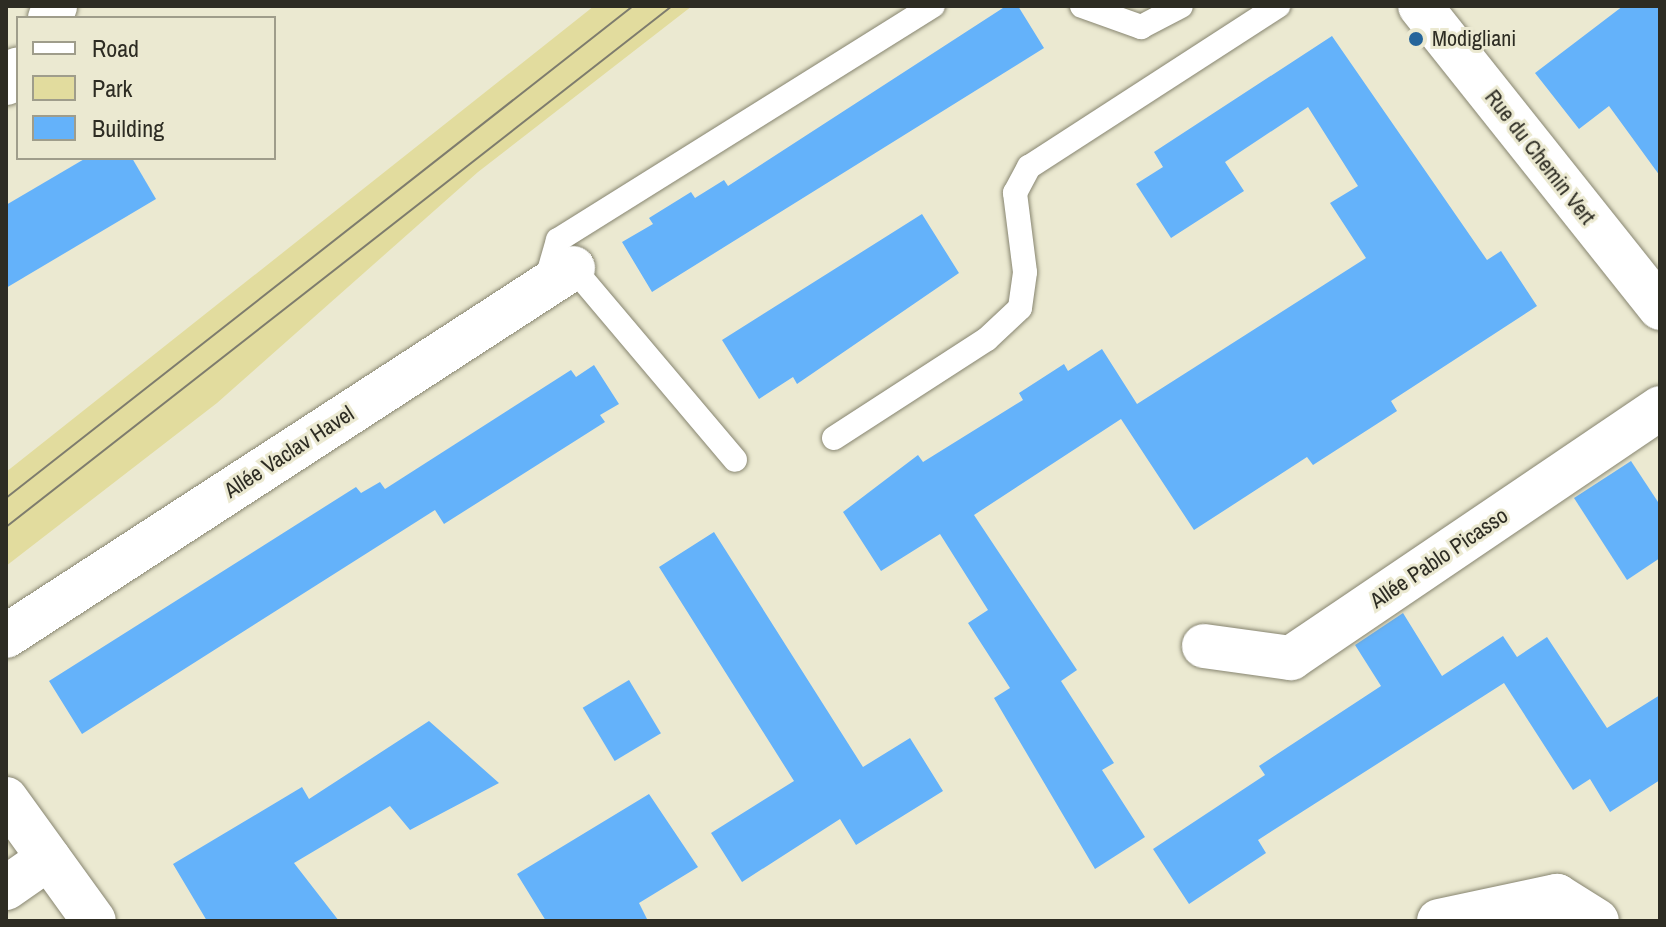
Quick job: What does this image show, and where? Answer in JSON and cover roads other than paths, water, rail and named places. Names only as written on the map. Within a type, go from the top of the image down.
[{"type":"street","name":"Rue du Chemin Vert","points":[[1420,6],[1660,308]]},
{"type":"street","name":"Allée Vaclav Havel","points":[[6,636],[559,277]]},
{"type":"street","name":"Allée Pablo Picasso","points":[[1204,646],[1291,658],[1660,408]]},
{"type":"street","points":[[6,799],[94,921]]},
{"type":"street","points":[[6,888],[49,858]]},
{"type":"street","points":[[1439,921],[1546,896],[1579,905],[1597,921]]},
{"type":"lane","points":[[735,460],[559,277],[558,240],[933,6]]},
{"type":"lane","points":[[1082,6],[1141,27],[1181,6]]},
{"type":"lane","points":[[834,438],[987,339],[1020,308],[1025,272],[1015,193],[1029,167],[1278,6]]},
{"type":"tram line","points":[[6,498],[633,6]]},
{"type":"tram line","points":[[6,527],[672,6]]},
{"type":"place","name":"Modigliani","points":[[1416,39]]}]
